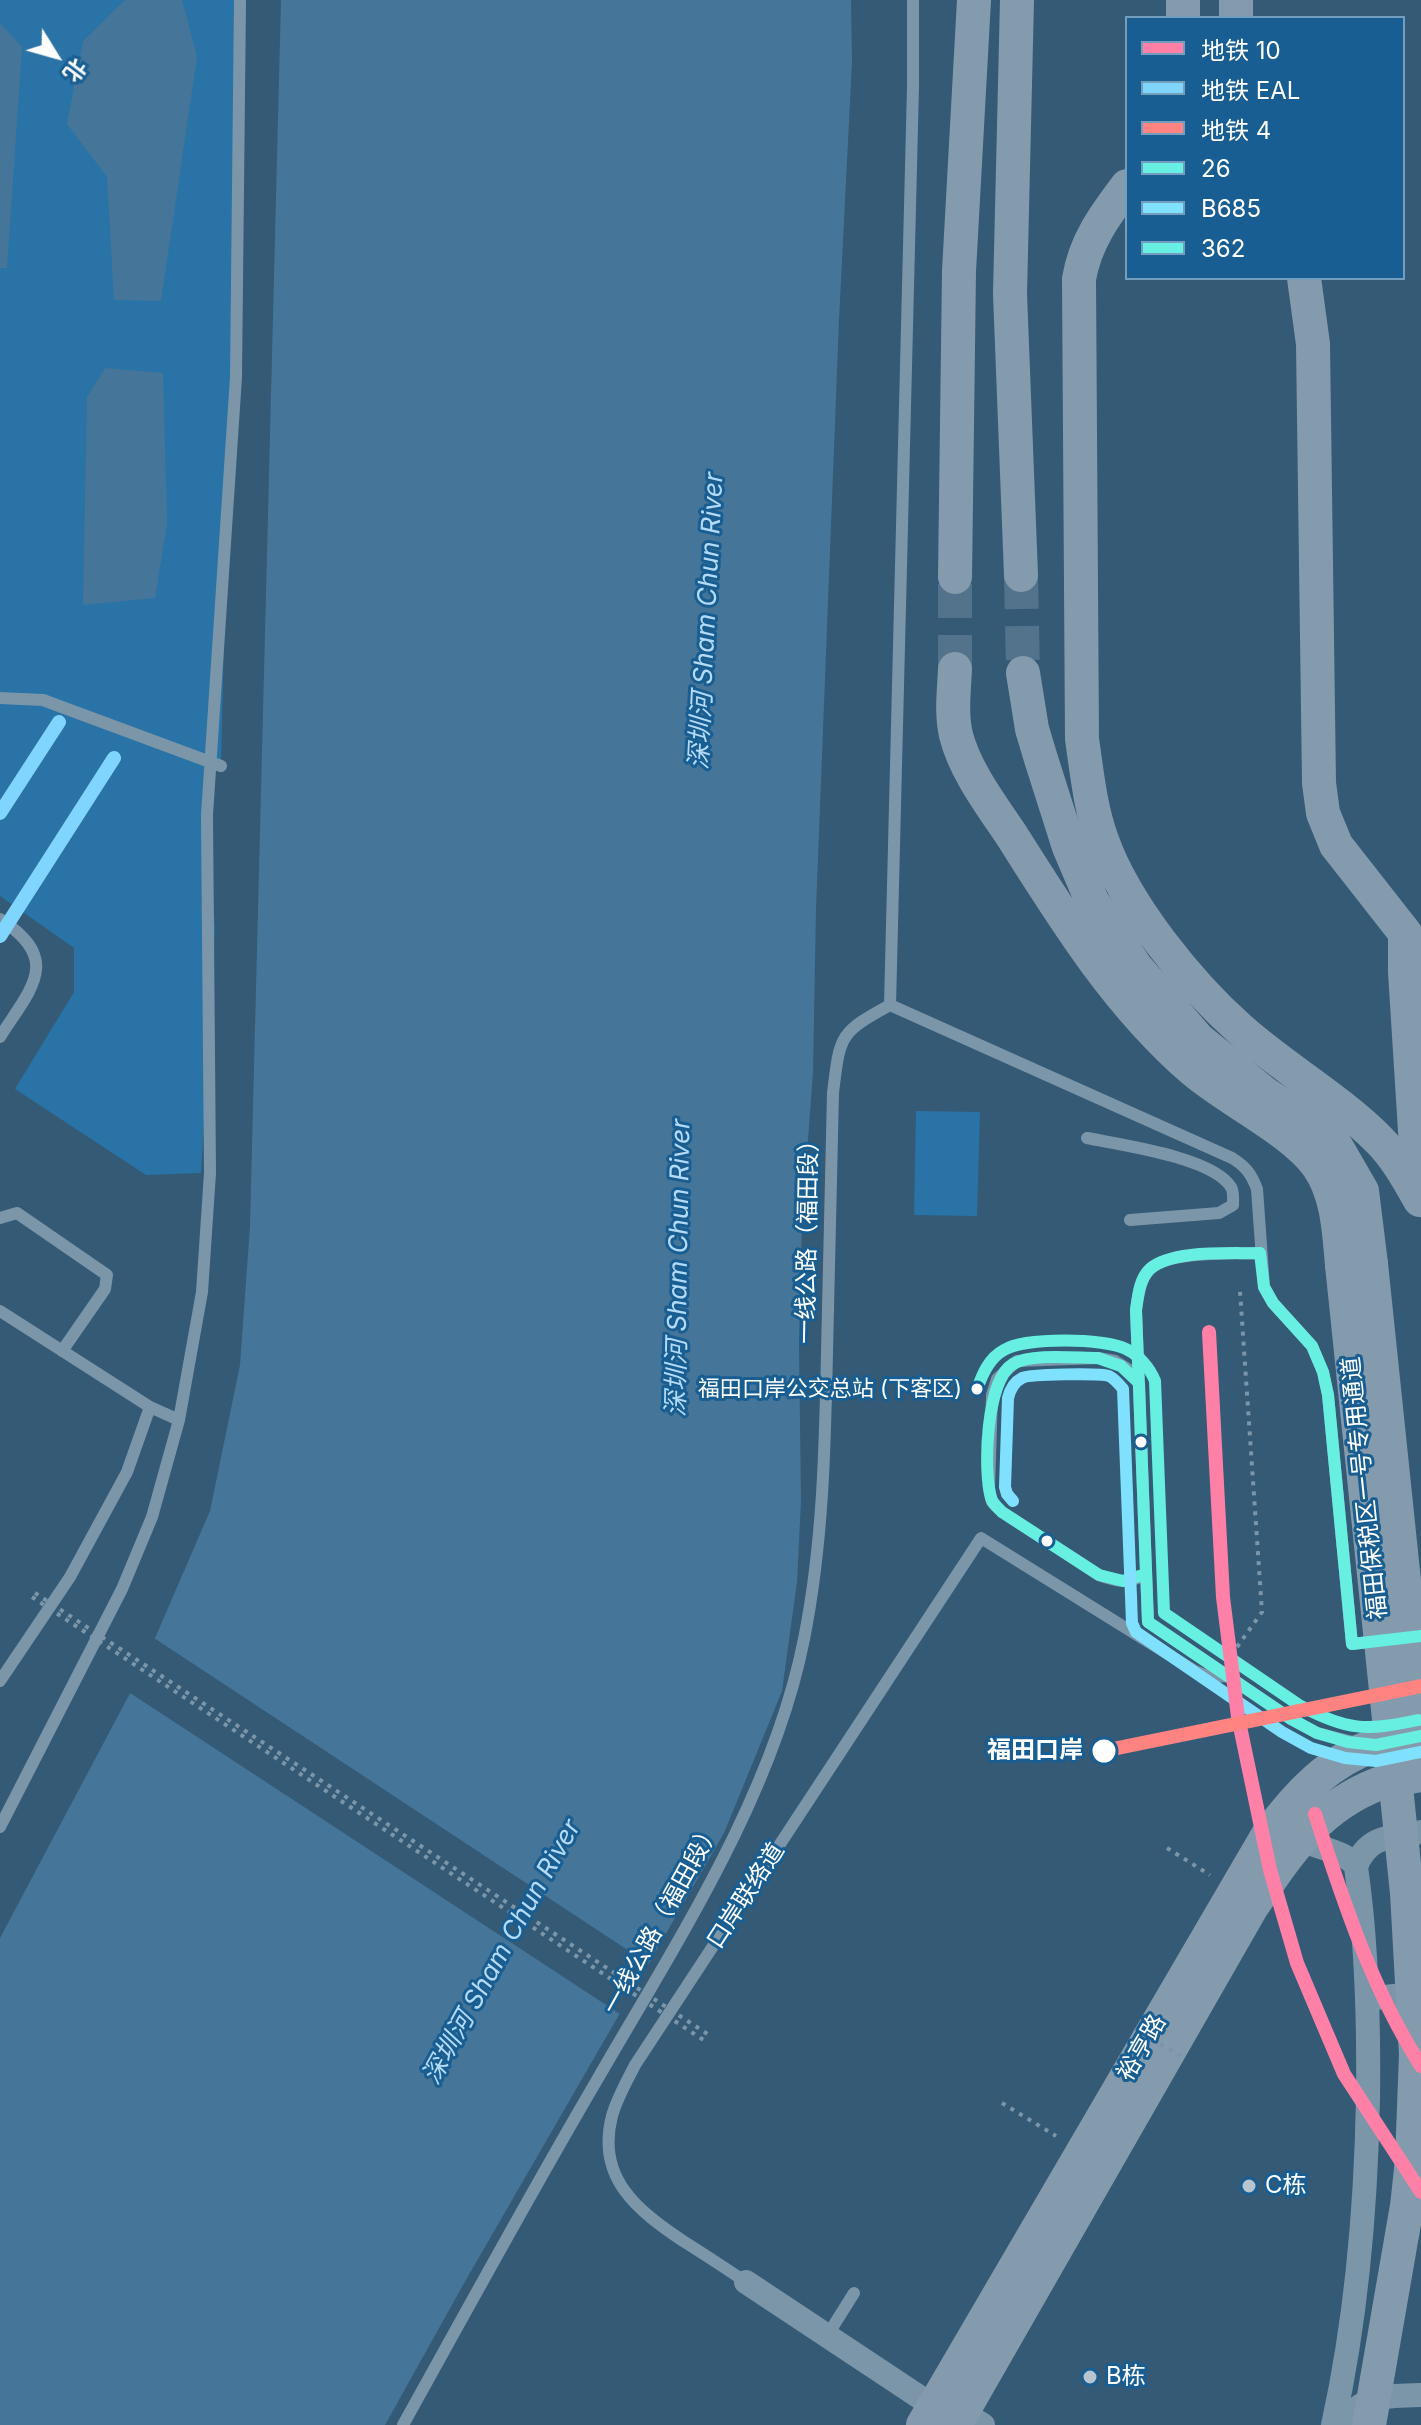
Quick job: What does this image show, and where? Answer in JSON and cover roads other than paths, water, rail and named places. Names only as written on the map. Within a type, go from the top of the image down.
[{"type":"main road","points":[[955,577],[959,271],[974,0]]},
{"type":"main road","points":[[1017,0],[1010,294],[1021,575]]},
{"type":"main road","points":[[1121,207],[1082,257],[1079,304],[1082,739],[1091,803],[1102,840],[1131,899],[1186,973],[1241,1030],[1342,1106],[1380,1142],[1400,1167],[1420,1207]]},
{"type":"main road","points":[[1304,280],[1313,344],[1319,783],[1323,813],[1336,845],[1413,934],[1405,972],[1420,1207]]},
{"type":"main road","points":[[955,669],[953,715],[956,737],[987,797],[1062,917],[1105,976],[1163,1041],[1214,1087],[1303,1149],[1327,1183],[1356,1265]]},
{"type":"main road","points":[[1023,673],[1032,729],[1041,759],[1069,847],[1092,901],[1135,966],[1199,1040],[1264,1093],[1318,1128],[1336,1146],[1362,1191],[1356,1265]]},
{"type":"main road","name":"福田保税区一号专用通道","points":[[1356,1265],[1421,1744]]},
{"type":"main road","name":"福田保税区一号专用通道","points":[[1356,1265],[1407,1893],[1416,2054],[1414,2134],[1407,2206],[1369,2425]]},
{"type":"main road","name":"裕亨路","points":[[951,2419],[1269,1833],[1300,1794],[1341,1761],[1376,1745],[1421,1736]]},
{"type":"main road","name":"裕亨路","points":[[951,2419],[1251,1908],[1300,1839],[1321,1817],[1352,1797],[1381,1783],[1421,1775]]},
{"type":"street","points":[[1333,2425],[1354,2306],[1362,2229],[1367,2125],[1367,1999],[1356,1867],[1363,1850],[1373,1842],[1421,1832]]},
{"type":"street","points":[[1300,1839],[1318,1849],[1347,1857],[1356,1867]]},
{"type":"street","points":[[1367,1999],[1421,1993]]},
{"type":"street","name":"口岸联络道","points":[[746,2282],[951,2419]]},
{"type":"street","points":[[1340,2425],[1349,2414],[1371,2399],[1421,2395]]},
{"type":"lane","points":[[0,1827],[122,1589],[152,1517],[179,1420],[202,1292],[210,1173],[207,815],[216,764],[236,377],[240,0]]},
{"type":"lane","points":[[913,0],[890,1005],[1245,1166],[1257,1189],[1264,1287],[1273,1303],[1312,1346],[1323,1372],[1328,1395],[1352,1644],[1421,1636]]},
{"type":"lane","points":[[0,698],[43,700],[216,764]]},
{"type":"lane","points":[[0,919],[25,938],[37,960],[37,972],[26,996],[0,1037]]},
{"type":"lane","name":"一线公路（福田段）","points":[[403,2425],[591,2089],[706,1892],[739,1825],[782,1721],[803,1641],[819,1543],[824,1475],[833,1093],[838,1052],[847,1032],[890,1005]]},
{"type":"lane","points":[[1087,1138],[1192,1162],[1213,1172],[1233,1191],[1233,1205],[1219,1213],[1130,1220]]},
{"type":"lane","points":[[0,1218],[17,1213],[107,1275],[105,1289],[62,1351]]},
{"type":"lane","points":[[1260,1253],[1169,1259],[1150,1269],[1140,1287],[1136,1310],[1148,1622],[1317,1733],[1348,1742],[1376,1745]]},
{"type":"lane","points":[[0,1311],[150,1407],[179,1420]]},
{"type":"lane","points":[[1139,1383],[1128,1369],[1115,1361],[1098,1358],[1017,1361],[997,1379],[992,1395],[989,1488],[992,1502],[1002,1512],[1099,1575],[1116,1582],[1131,1582],[1146,1574]]},
{"type":"lane","points":[[0,1681],[70,1577],[127,1472],[150,1407]]},
{"type":"lane","name":"口岸联络道","points":[[746,2282],[647,2216],[625,2193],[617,2180],[609,2147],[612,2114],[635,2065],[981,1538],[1195,1671],[1210,1677],[1228,1676]]},
{"type":"lane","points":[[827,2336],[854,2293]]},
{"type":"water","points":[[125,0],[182,0],[197,57],[161,301],[114,300],[107,177],[67,124],[83,41]]},
{"type":"water","name":"深圳河 Sham Chun River","points":[[281,0],[851,0],[852,62],[816,909],[813,1072],[802,1221],[799,1344],[801,1501],[797,1582],[782,1691],[724,1833],[385,2425],[0,2425],[0,1938],[136,1682],[210,1511],[240,1365],[250,1226]]},
{"type":"water","points":[[0,23],[22,47],[7,268],[0,268]]},
{"type":"water","points":[[105,368],[163,373],[167,524],[155,598],[83,605],[87,397]]},
{"type":"tunnel","points":[[1021,575],[1023,673]]},
{"type":"tunnel","points":[[955,577],[955,669]]},
{"type":"metro line","name":"EAL","points":[[0,813],[59,722]]},
{"type":"metro line","name":"EAL","points":[[0,936],[114,758]]},
{"type":"metro line","name":"10","points":[[1209,1332],[1223,1597],[1238,1717],[1270,1870],[1297,1963],[1344,2074],[1421,2192]]},
{"type":"metro line","name":"4","points":[[1103,1751],[1421,1686]]},
{"type":"metro line","name":"10","points":[[1315,1814],[1373,1975],[1421,2066]]},
{"type":"place","name":"福田口岸公交总站 (下客区)","points":[[977,1389]]},
{"type":"place","name":"福田口岸","points":[[1104,1751]]},
{"type":"place","name":"C栋","points":[[1249,2186]]},
{"type":"place","name":"B栋","points":[[1090,2377]]}]
